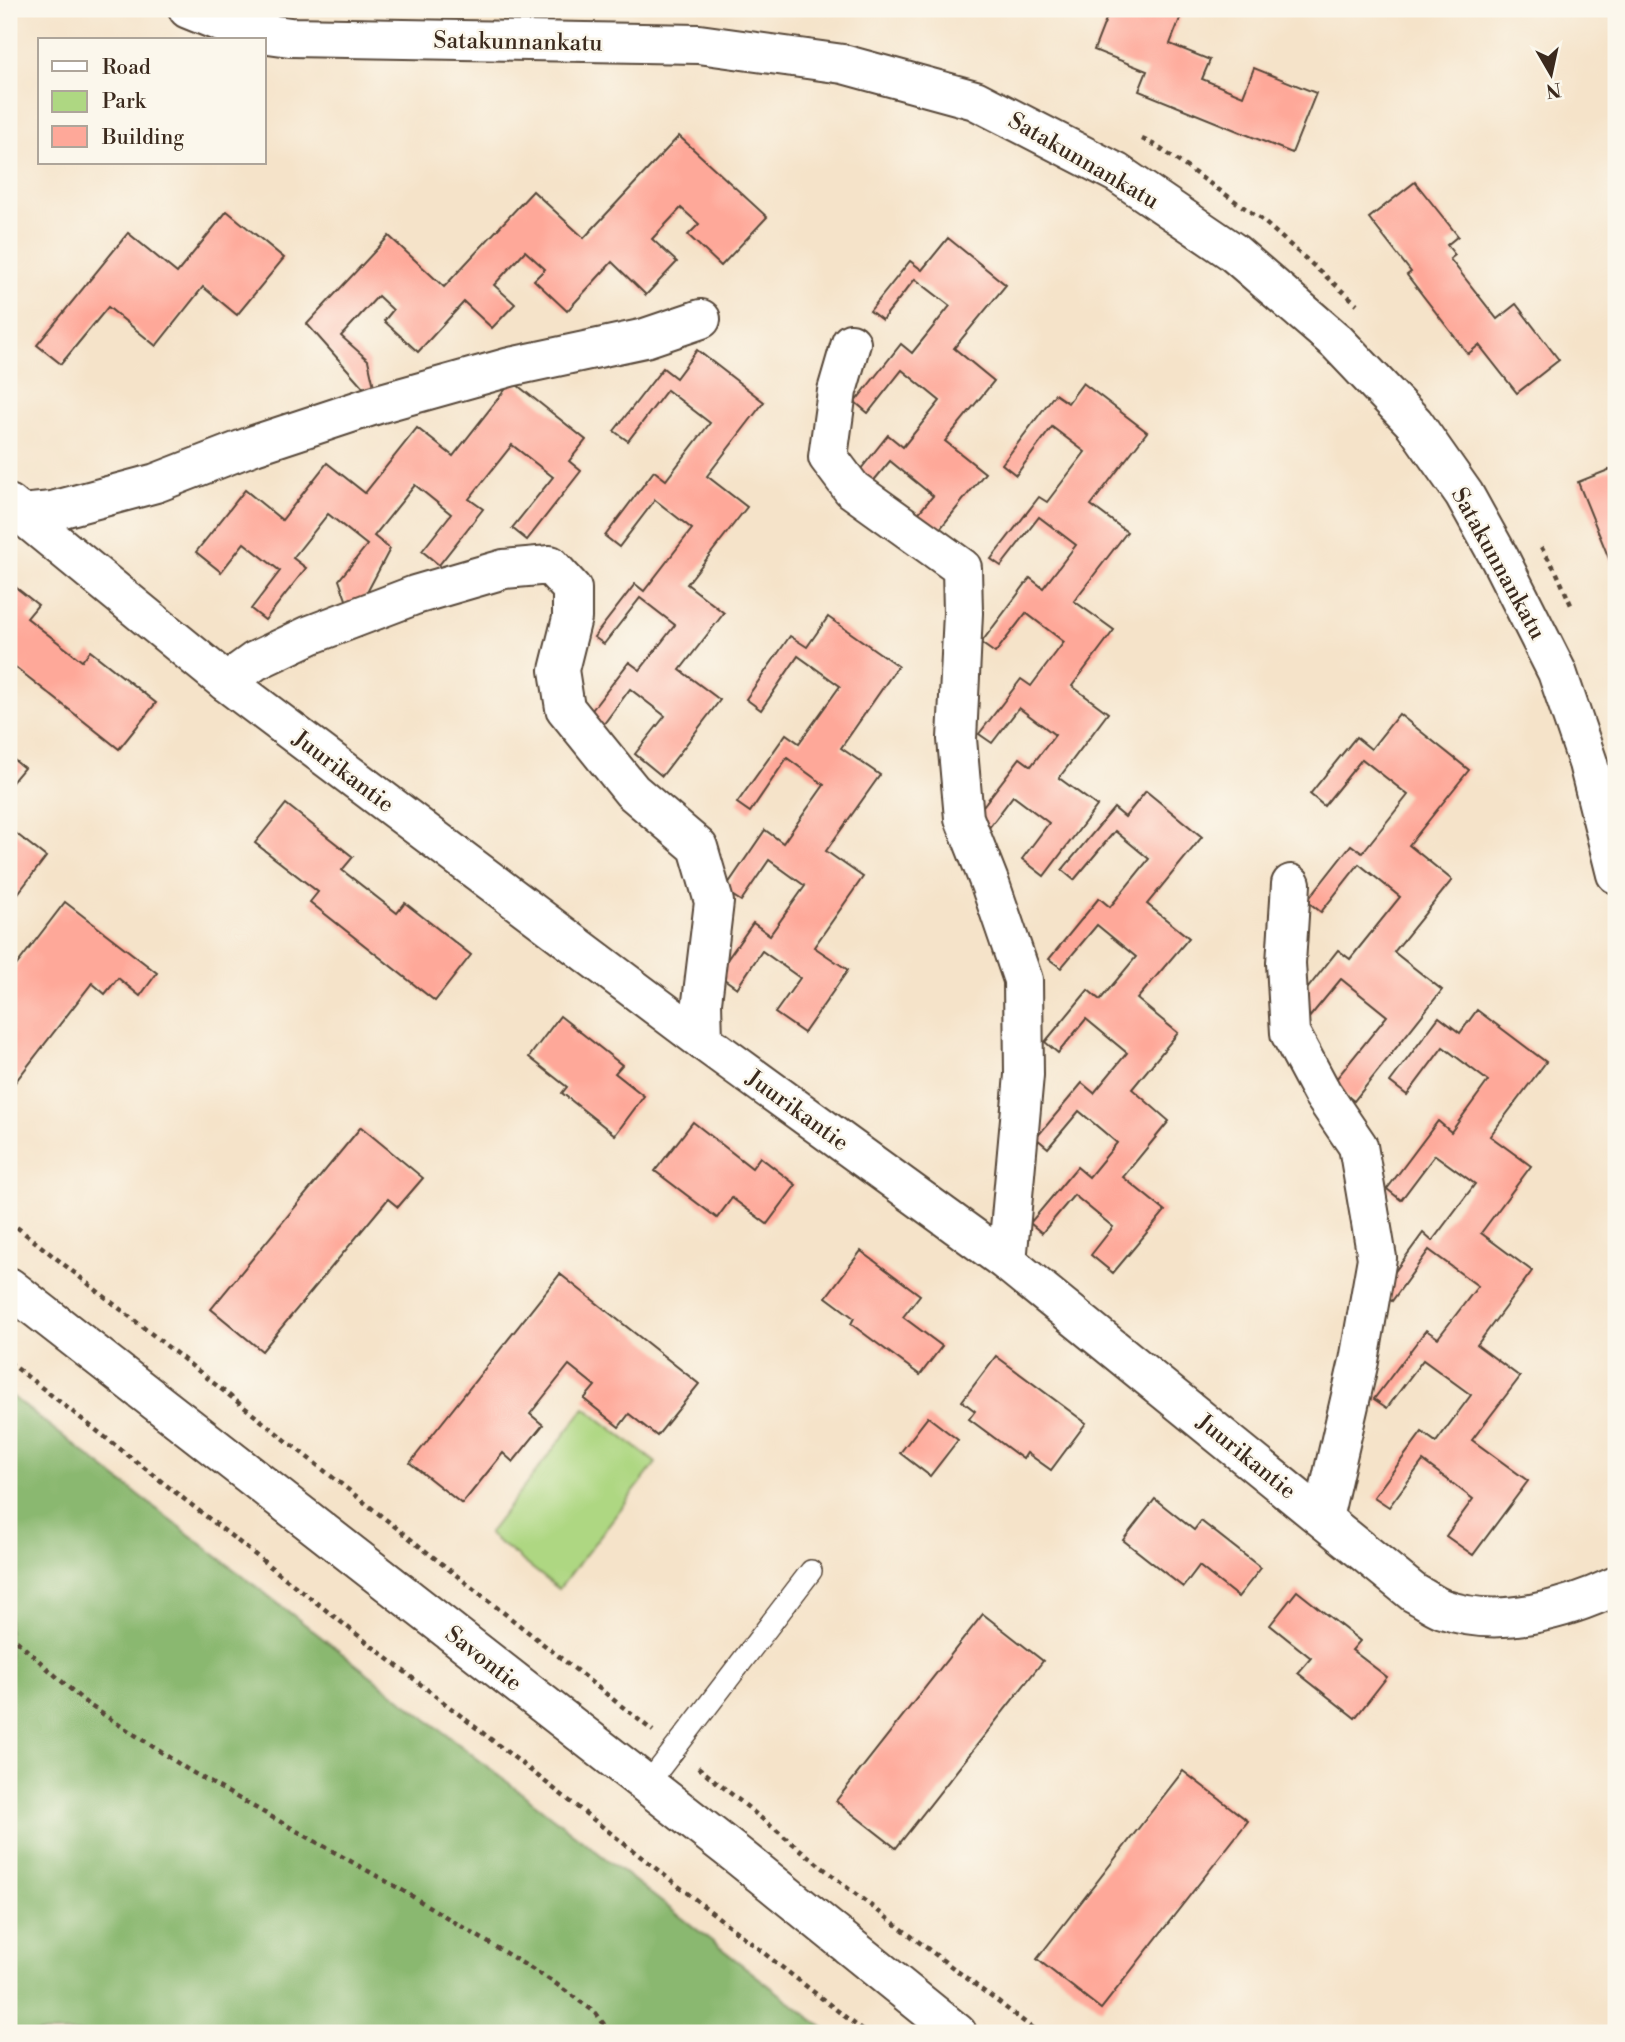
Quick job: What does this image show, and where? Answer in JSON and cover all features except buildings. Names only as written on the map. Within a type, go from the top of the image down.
[{"type":"street","name":"Satakunnankatu","points":[[188,9],[240,30],[290,37],[699,44],[843,64],[975,100],[1116,173],[1233,252],[1337,342],[1415,423],[1464,494],[1557,672],[1588,764],[1616,874]]},
{"type":"street","points":[[15,509],[52,511],[156,483],[254,445],[378,404],[510,367],[645,338],[701,319]]},
{"type":"street","points":[[851,343],[837,391],[828,457],[852,489],[962,568],[963,613],[957,739],[964,818],[1023,980],[1024,1075],[1007,1262]]},
{"type":"street","name":"Juurikantie","points":[[15,509],[226,682],[704,1041],[1007,1262],[1415,1593],[1443,1609],[1479,1617],[1526,1615],[1587,1600],[1616,1586]]},
{"type":"street","points":[[226,682],[255,661],[310,635],[415,595],[505,569],[550,565],[572,589],[572,618],[559,670],[565,708],[632,791],[698,847],[714,902],[702,1002],[704,1041]]},
{"type":"street","points":[[1292,884],[1286,963],[1290,1033],[1322,1093],[1358,1146],[1377,1258],[1359,1361],[1323,1518]]},
{"type":"street","name":"Savontie","points":[[9,1287],[748,1863],[957,2033]]},
{"type":"lane","points":[[647,1785],[811,1571]]},
{"type":"path","points":[[9,1221],[849,1889],[1039,2033]]},
{"type":"path","points":[[9,1362],[866,2033]]},
{"type":"path","points":[[9,1633],[98,1710],[190,1771],[400,1889],[555,1983],[596,2012],[610,2033]]},
{"type":"green space","points":[[9,1394],[19,1402],[830,2033],[9,2033]]},
{"type":"green space","points":[[585,1408],[656,1463],[559,1589],[488,1534]]}]
